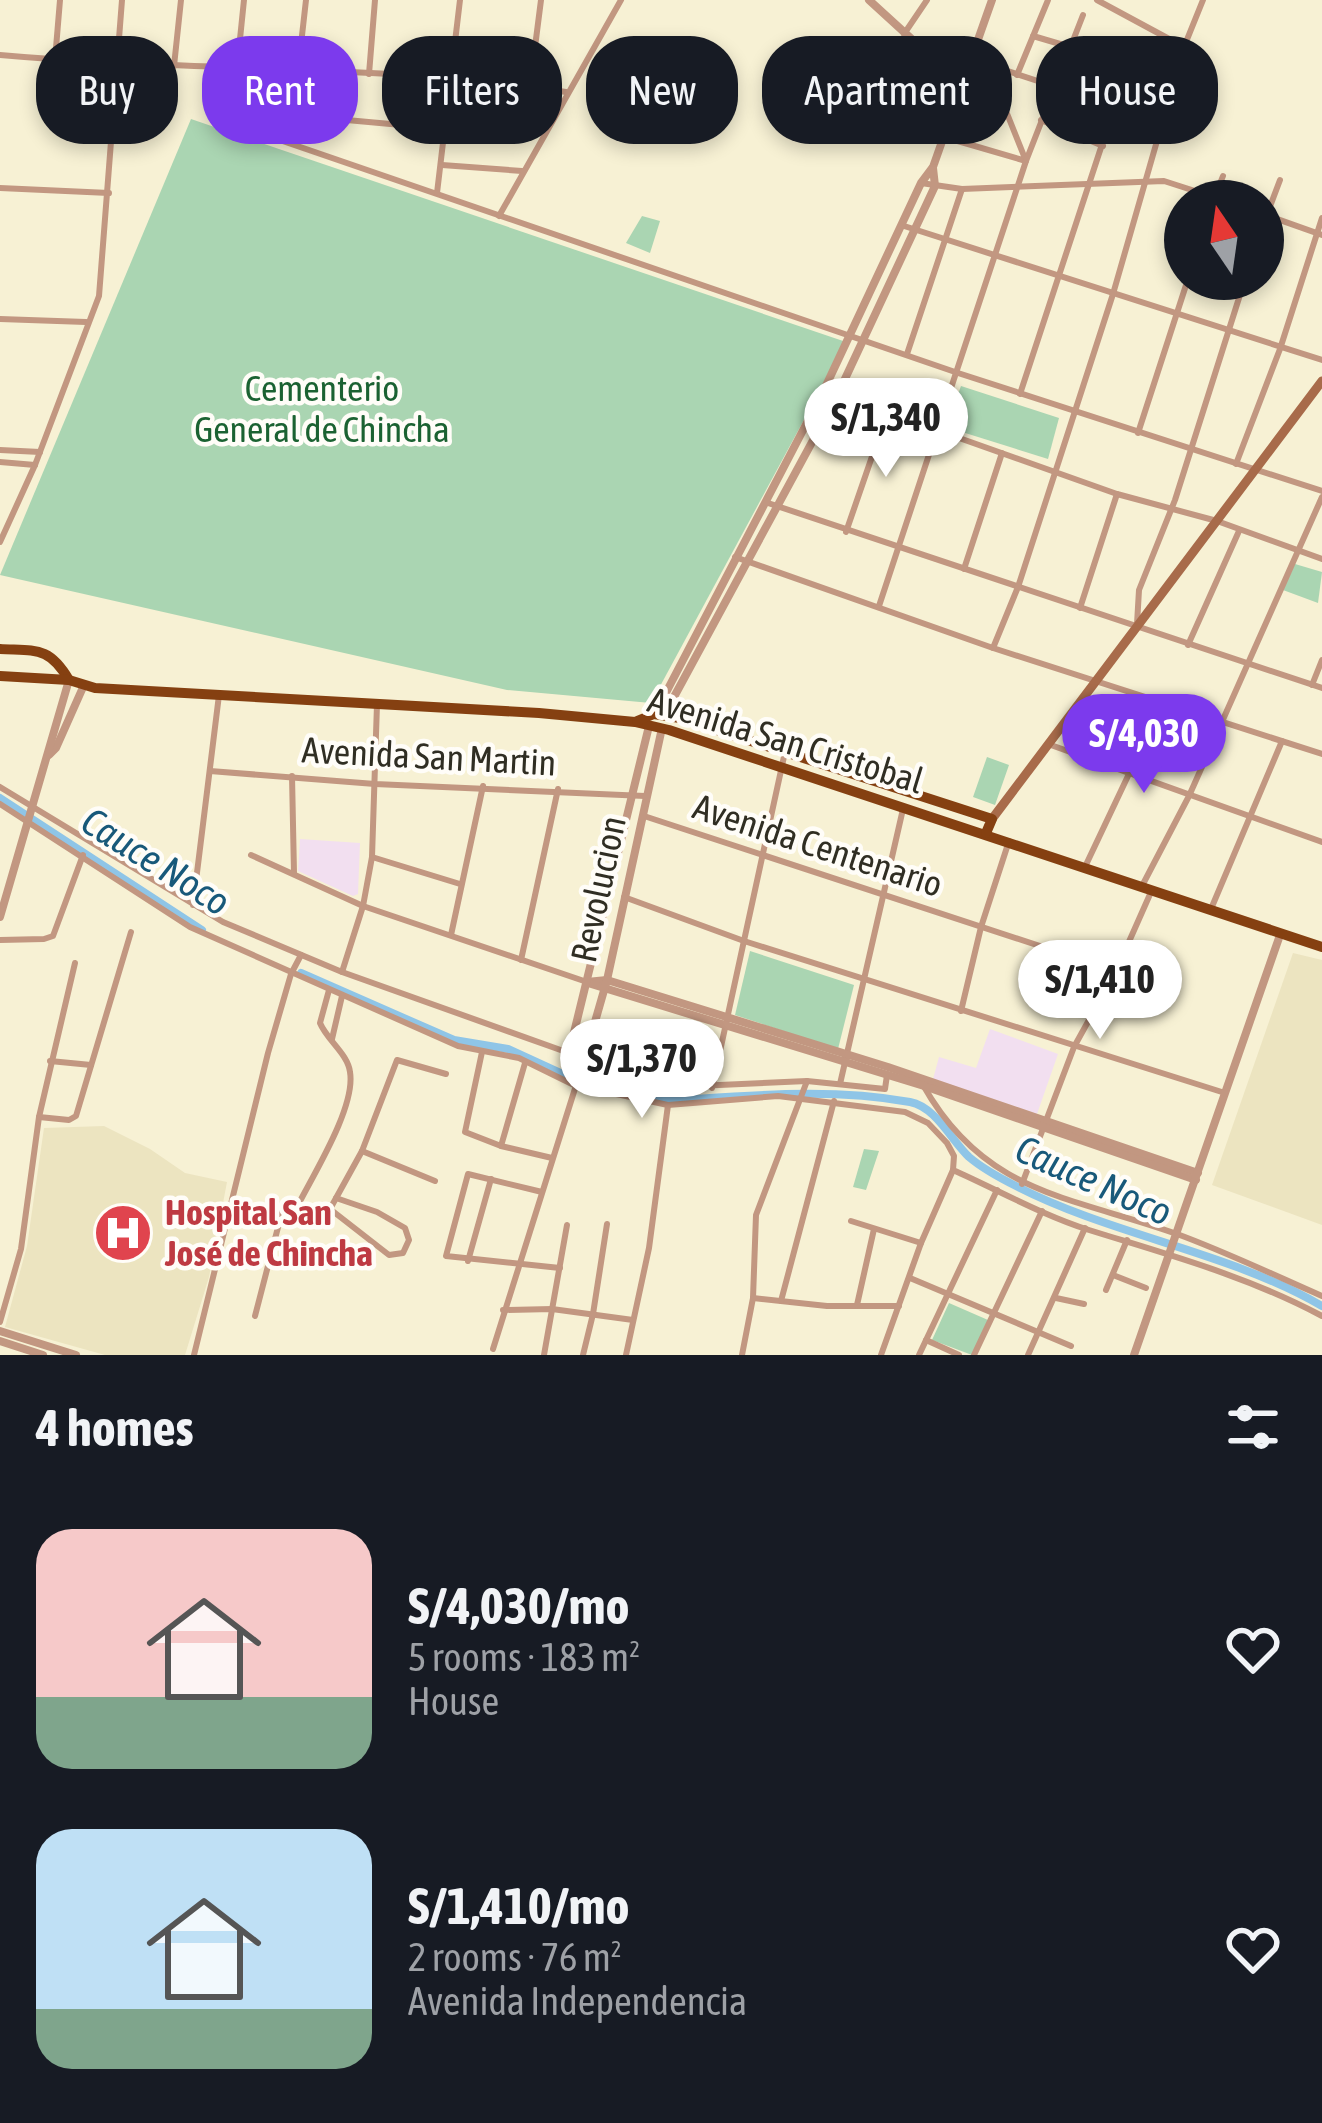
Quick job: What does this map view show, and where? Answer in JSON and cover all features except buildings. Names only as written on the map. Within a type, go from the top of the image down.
[{"type":"highway","points":[[0,649],[49,654],[69,680]]},
{"type":"highway","points":[[0,676],[69,680]]},
{"type":"highway","name":"Avenida San Cristobal","points":[[69,680],[84,685],[635,722],[660,716],[782,768],[1322,947]]},
{"type":"highway","points":[[660,716],[785,751],[992,820],[986,833]]},
{"type":"highway","points":[[878,801],[883,784]]},
{"type":"main road","points":[[1254,471],[1322,370]]},
{"type":"main road","points":[[992,820],[1217,521],[1217,514],[1322,381]]},
{"type":"street","points":[[57,36],[60,0]]},
{"type":"street","points":[[118,36],[122,0]]},
{"type":"street","points":[[178,36],[182,0]]},
{"type":"street","points":[[240,36],[244,0]]},
{"type":"street","points":[[302,36],[306,0]]},
{"type":"street","points":[[369,74],[375,0]]},
{"type":"street","points":[[456,36],[460,0]]},
{"type":"street","points":[[536,36],[541,0]]},
{"type":"street","points":[[499,216],[621,0]]},
{"type":"street","points":[[869,0],[907,36]]},
{"type":"street","points":[[904,34],[927,0]]},
{"type":"street","points":[[979,36],[992,0]]},
{"type":"street","points":[[1018,75],[1048,0]]},
{"type":"street","points":[[1097,0],[1163,36]]},
{"type":"street","points":[[1124,15],[1130,0]]},
{"type":"street","points":[[1188,36],[1201,1]]},
{"type":"street","points":[[1074,36],[1083,15]]},
{"type":"street","points":[[0,55],[36,58]]},
{"type":"street","points":[[1012,73],[1036,82]]},
{"type":"street","points":[[358,74],[382,75]]},
{"type":"street","points":[[562,91],[566,92]]},
{"type":"street","points":[[1012,126],[1026,161]]},
{"type":"street","points":[[879,606],[1036,134]]},
{"type":"street","points":[[0,542],[35,465],[99,296],[111,144]]},
{"type":"street","points":[[294,144],[1322,494],[1146,889],[1116,971],[1074,1047],[1022,1184]]},
{"type":"street","points":[[437,193],[444,144]]},
{"type":"street","points":[[660,716],[941,144]]},
{"type":"street","points":[[970,144],[1026,161]]},
{"type":"street","points":[[1021,394],[1103,146],[1098,144]]},
{"type":"street","points":[[993,648],[1018,587],[1157,144]]},
{"type":"street","points":[[442,165],[522,171]]},
{"type":"street","points":[[660,716],[837,397],[917,230],[935,186],[933,166]]},
{"type":"street","points":[[1221,180],[1223,176]]},
{"type":"street","points":[[921,183],[962,189],[1164,181]]},
{"type":"street","points":[[0,188],[109,194]]},
{"type":"street","points":[[907,354],[962,189]]},
{"type":"street","points":[[1236,465],[1322,218]]},
{"type":"street","points":[[1284,224],[1319,234]]},
{"type":"street","points":[[901,225],[1322,360]]},
{"type":"street","points":[[1138,433],[1181,300]]},
{"type":"street","points":[[1136,628],[1139,590],[1171,509],[1238,300]]},
{"type":"street","points":[[0,319],[88,322]]},
{"type":"street","points":[[824,390],[1118,494],[1217,521],[1322,559]]},
{"type":"street","points":[[846,532],[886,415]]},
{"type":"street","points":[[0,451],[40,452]]},
{"type":"street","points":[[964,568],[1002,453]]},
{"type":"street","points":[[0,462],[35,465]]},
{"type":"street","points":[[1081,608],[1118,494]]},
{"type":"street","points":[[765,502],[1322,688]]},
{"type":"street","points":[[1188,645],[1239,530]]},
{"type":"street","points":[[735,557],[993,648],[1322,754]]},
{"type":"street","points":[[1312,685],[1322,660]]},
{"type":"street","points":[[0,914],[69,680]]},
{"type":"street","points":[[48,756],[84,685]]},
{"type":"street","points":[[193,905],[219,695]]},
{"type":"street","points":[[342,972],[363,906],[372,857],[377,704]]},
{"type":"street","points":[[1084,869],[1162,704]]},
{"type":"street","name":"Revolucion","points":[[569,1053],[632,795],[660,716]]},
{"type":"street","name":"Revolucion","points":[[584,1060],[606,985],[660,716]]},
{"type":"street","points":[[1210,911],[1282,741]]},
{"type":"street","points":[[1048,744],[1322,842]]},
{"type":"street","points":[[712,1088],[785,751]]},
{"type":"street","name":"Avenida San Martin","points":[[210,771],[645,796]]},
{"type":"street","points":[[292,776],[294,873]]},
{"type":"street","points":[[451,935],[483,786]]},
{"type":"street","points":[[0,787],[193,905],[301,956],[652,1088],[804,1091],[834,1101],[884,1106],[928,1123],[952,1150],[953,1170],[881,1355]]},
{"type":"street","points":[[521,960],[558,790]]},
{"type":"street","points":[[0,804],[190,927],[458,1046],[526,1062],[575,1085],[668,1105],[841,1084],[885,1091]]},
{"type":"street","points":[[841,1084],[903,809]]},
{"type":"street","name":"Avenida Centenario","points":[[640,814],[1116,971]]},
{"type":"street","points":[[961,1011],[1009,841]]},
{"type":"street","points":[[0,940],[44,940],[53,935],[83,855]]},
{"type":"street","points":[[251,855],[363,906],[521,960],[887,1071],[1197,1177]]},
{"type":"street","points":[[372,857],[460,884]]},
{"type":"street","points":[[624,897],[744,941],[1226,1094]]},
{"type":"street","points":[[39,1117],[73,1119],[131,932]]},
{"type":"street","points":[[1134,1355],[1280,935]]},
{"type":"street","points":[[194,1355],[291,974],[301,956]]},
{"type":"street","points":[[47,1352],[0,1326],[24,1234],[39,1117],[75,963]]},
{"type":"street","points":[[297,1208],[343,1113],[352,1077],[320,1023],[329,990]]},
{"type":"street","points":[[331,1042],[342,996]]},
{"type":"street","points":[[482,1052],[465,1132],[552,1158]]},
{"type":"street","points":[[330,1209],[362,1150],[397,1060],[446,1074]]},
{"type":"street","points":[[493,1349],[584,1060]]},
{"type":"street","points":[[50,1061],[92,1065]]},
{"type":"street","points":[[501,1146],[526,1062]]},
{"type":"street","points":[[884,1106],[887,1071]]},
{"type":"street","points":[[921,1082],[935,1107],[978,1155],[1022,1184],[1176,1236],[1322,1296]]},
{"type":"street","points":[[742,1355],[753,1298],[756,1215],[804,1091]]},
{"type":"street","points":[[781,1301],[834,1101]]},
{"type":"street","points":[[626,1355],[649,1248],[668,1105]]},
{"type":"street","points":[[362,1150],[435,1181]]},
{"type":"street","points":[[953,1170],[1085,1228],[1172,1251],[1278,1292],[1322,1316]]},
{"type":"street","points":[[542,1192],[466,1176],[446,1253],[468,1261],[560,1268]]},
{"type":"street","points":[[468,1261],[491,1179]]},
{"type":"street","points":[[919,1355],[997,1190]]},
{"type":"street","points":[[232,1206],[330,1209],[389,1255],[399,1256],[406,1248],[405,1228],[336,1198]]},
{"type":"street","points":[[255,1316],[283,1208]]},
{"type":"street","points":[[974,1355],[1042,1211]]},
{"type":"street","points":[[851,1222],[921,1243]]},
{"type":"street","points":[[583,1355],[607,1224]]},
{"type":"street","points":[[856,1305],[874,1228]]},
{"type":"street","points":[[1028,1355],[1085,1228]]},
{"type":"street","points":[[544,1355],[567,1229]]},
{"type":"street","points":[[1106,1290],[1127,1240]]},
{"type":"street","points":[[1113,1274],[1146,1288]]},
{"type":"street","points":[[910,1278],[1071,1346]]},
{"type":"street","points":[[753,1298],[899,1306]]},
{"type":"street","points":[[1056,1298],[1084,1304]]},
{"type":"street","points":[[503,1310],[552,1309],[634,1320]]},
{"type":"street","points":[[926,1340],[959,1355]]},
{"type":"street","points":[[0,1341],[76,1355]]},
{"type":"shaded area","points":[[300,839],[360,843],[358,894],[353,896],[298,871]]},
{"type":"shaded area","points":[[1293,953],[1322,960],[1322,1225],[1212,1185]]},
{"type":"shaded area","points":[[990,1029],[1058,1054],[1037,1114],[933,1079],[939,1057],[976,1068]]},
{"type":"shaded area","name":"Hospital San José de Chincha","points":[[104,1126],[185,1173],[227,1182],[209,1277],[185,1355],[105,1355],[5,1327],[27,1246],[44,1128]]},
{"type":"green space","name":"Cementerio General de Chincha","points":[[191,119],[202,123],[202,144],[264,144],[846,342],[651,703],[507,690],[0,575]]},
{"type":"green space","points":[[642,216],[660,221],[650,253],[626,243]]},
{"type":"green space","points":[[961,386],[1059,418],[1048,459],[946,427]]},
{"type":"green space","points":[[1295,564],[1322,572],[1318,603],[1283,590]]},
{"type":"green space","points":[[987,757],[1009,765],[995,805],[973,797]]},
{"type":"green space","points":[[750,951],[854,985],[838,1049],[735,1015]]},
{"type":"green space","points":[[864,1149],[879,1151],[866,1190],[853,1187]]},
{"type":"green space","points":[[949,1303],[988,1320],[972,1355],[932,1340]]},
{"type":"waterway","name":"Cauce Noco","points":[[0,798],[202,930]]},
{"type":"waterway","name":"Cauce Noco","points":[[301,973],[454,1040],[508,1049],[569,1077],[621,1092]]},
{"type":"waterway","name":"Cauce Noco","points":[[648,1098],[818,1094],[910,1102],[935,1117],[974,1161],[1016,1186],[1091,1218],[1248,1271],[1322,1306]]},
{"type":"place","name":"Hospital San José de Chincha","points":[[123,1233]]}]
